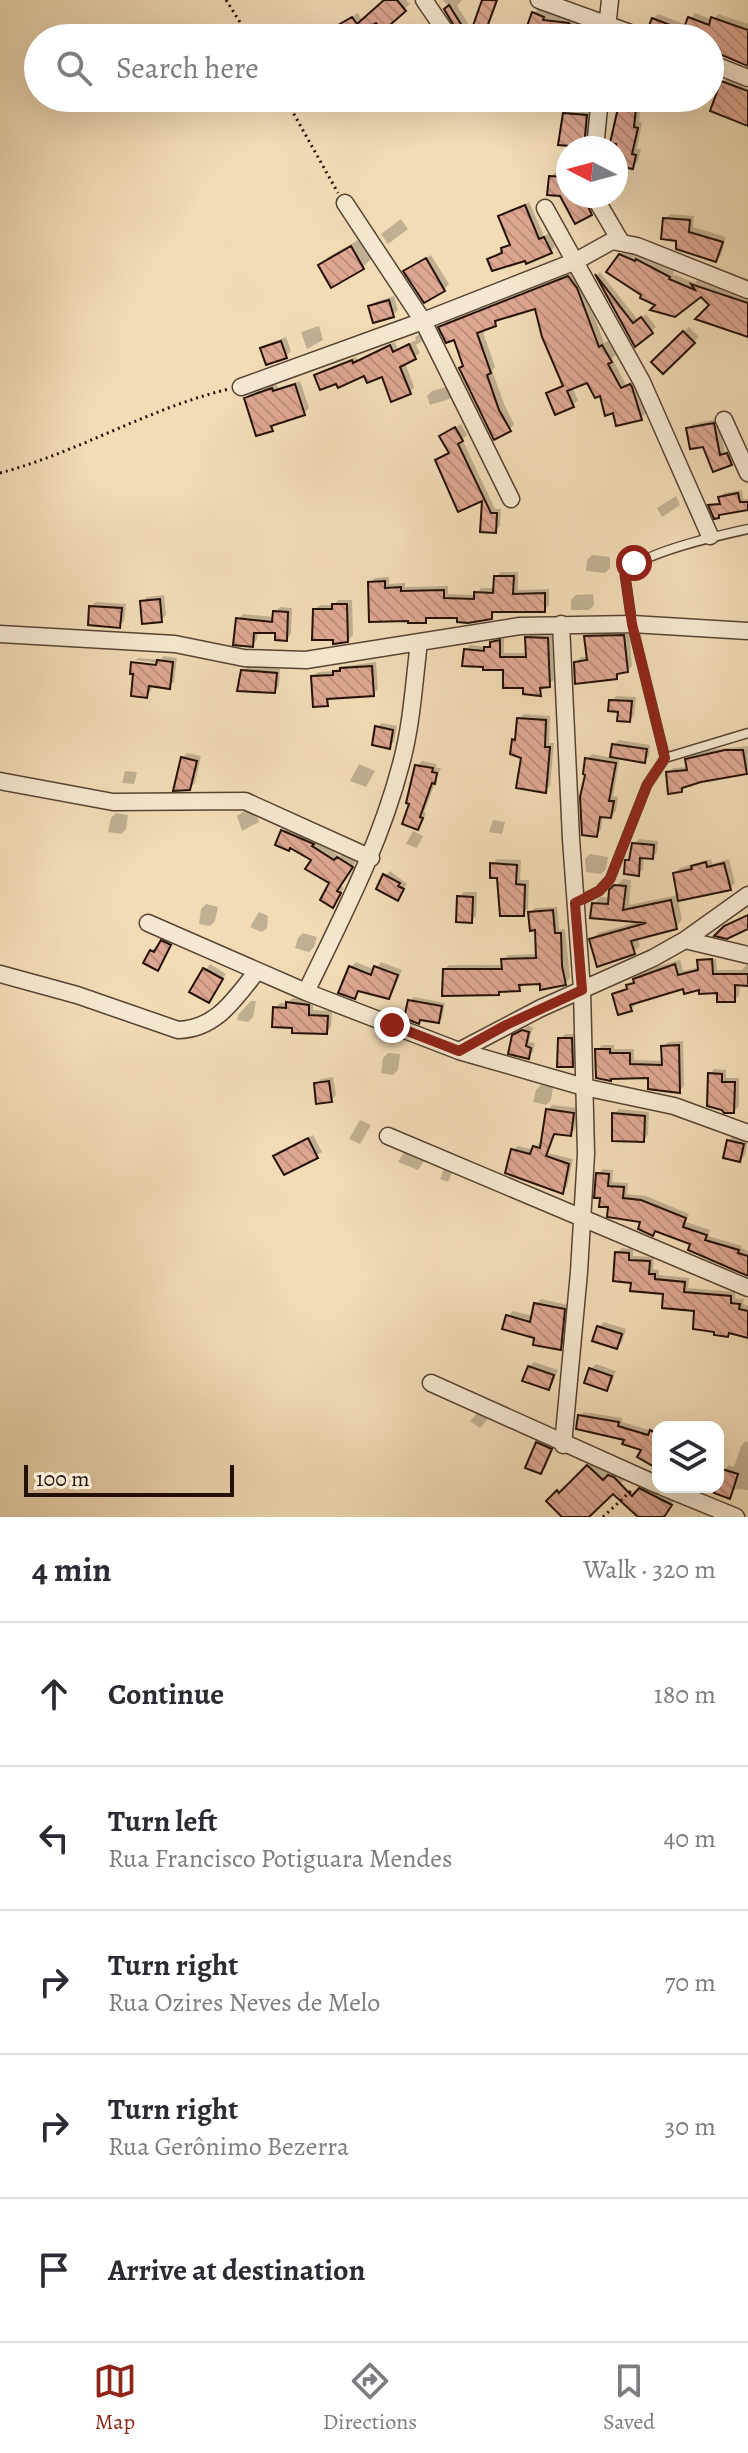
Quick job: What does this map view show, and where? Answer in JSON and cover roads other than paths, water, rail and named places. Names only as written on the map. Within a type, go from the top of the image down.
[{"type":"street","points":[[424,0],[440,24]]},
{"type":"street","points":[[539,0],[592,24]]},
{"type":"street","points":[[608,24],[610,0]]},
{"type":"street","points":[[724,69],[748,78]]},
{"type":"street","points":[[596,136],[599,112]]},
{"type":"street","points":[[345,203],[423,321],[511,499]]},
{"type":"street","points":[[545,208],[642,382],[710,536]]},
{"type":"street","points":[[601,208],[621,242]]},
{"type":"street","points":[[241,387],[576,261],[603,245],[621,242],[748,290]]},
{"type":"street","points":[[724,420],[748,473]]},
{"type":"street","points":[[561,624],[582,990],[586,1154],[563,1445]]},
{"type":"street","points":[[0,634],[175,644],[244,658],[306,660],[481,630],[561,624],[632,624],[748,631]]},
{"type":"street","points":[[306,992],[371,858],[402,761],[419,642]]},
{"type":"street","points":[[0,781],[113,802],[245,801],[371,858]]},
{"type":"street","points":[[459,1051],[506,1025],[685,940],[748,895]]},
{"type":"street","points":[[148,923],[306,992],[459,1051],[584,1087],[674,1106],[748,1133]]},
{"type":"street","points":[[685,940],[748,955]]},
{"type":"street","points":[[0,974],[77,995],[178,1030],[194,1030],[211,1022],[230,1006],[257,971]]},
{"type":"street","points":[[388,1136],[748,1288]]},
{"type":"street","points":[[431,1383],[652,1483]]},
{"type":"street","points":[[677,1493],[736,1517]]},
{"type":"lane","points":[[665,758],[632,624],[625,575],[634,563],[710,536],[748,529]]},
{"type":"lane","points":[[575,903],[599,891],[610,879],[647,785],[665,758],[748,733]]}]
